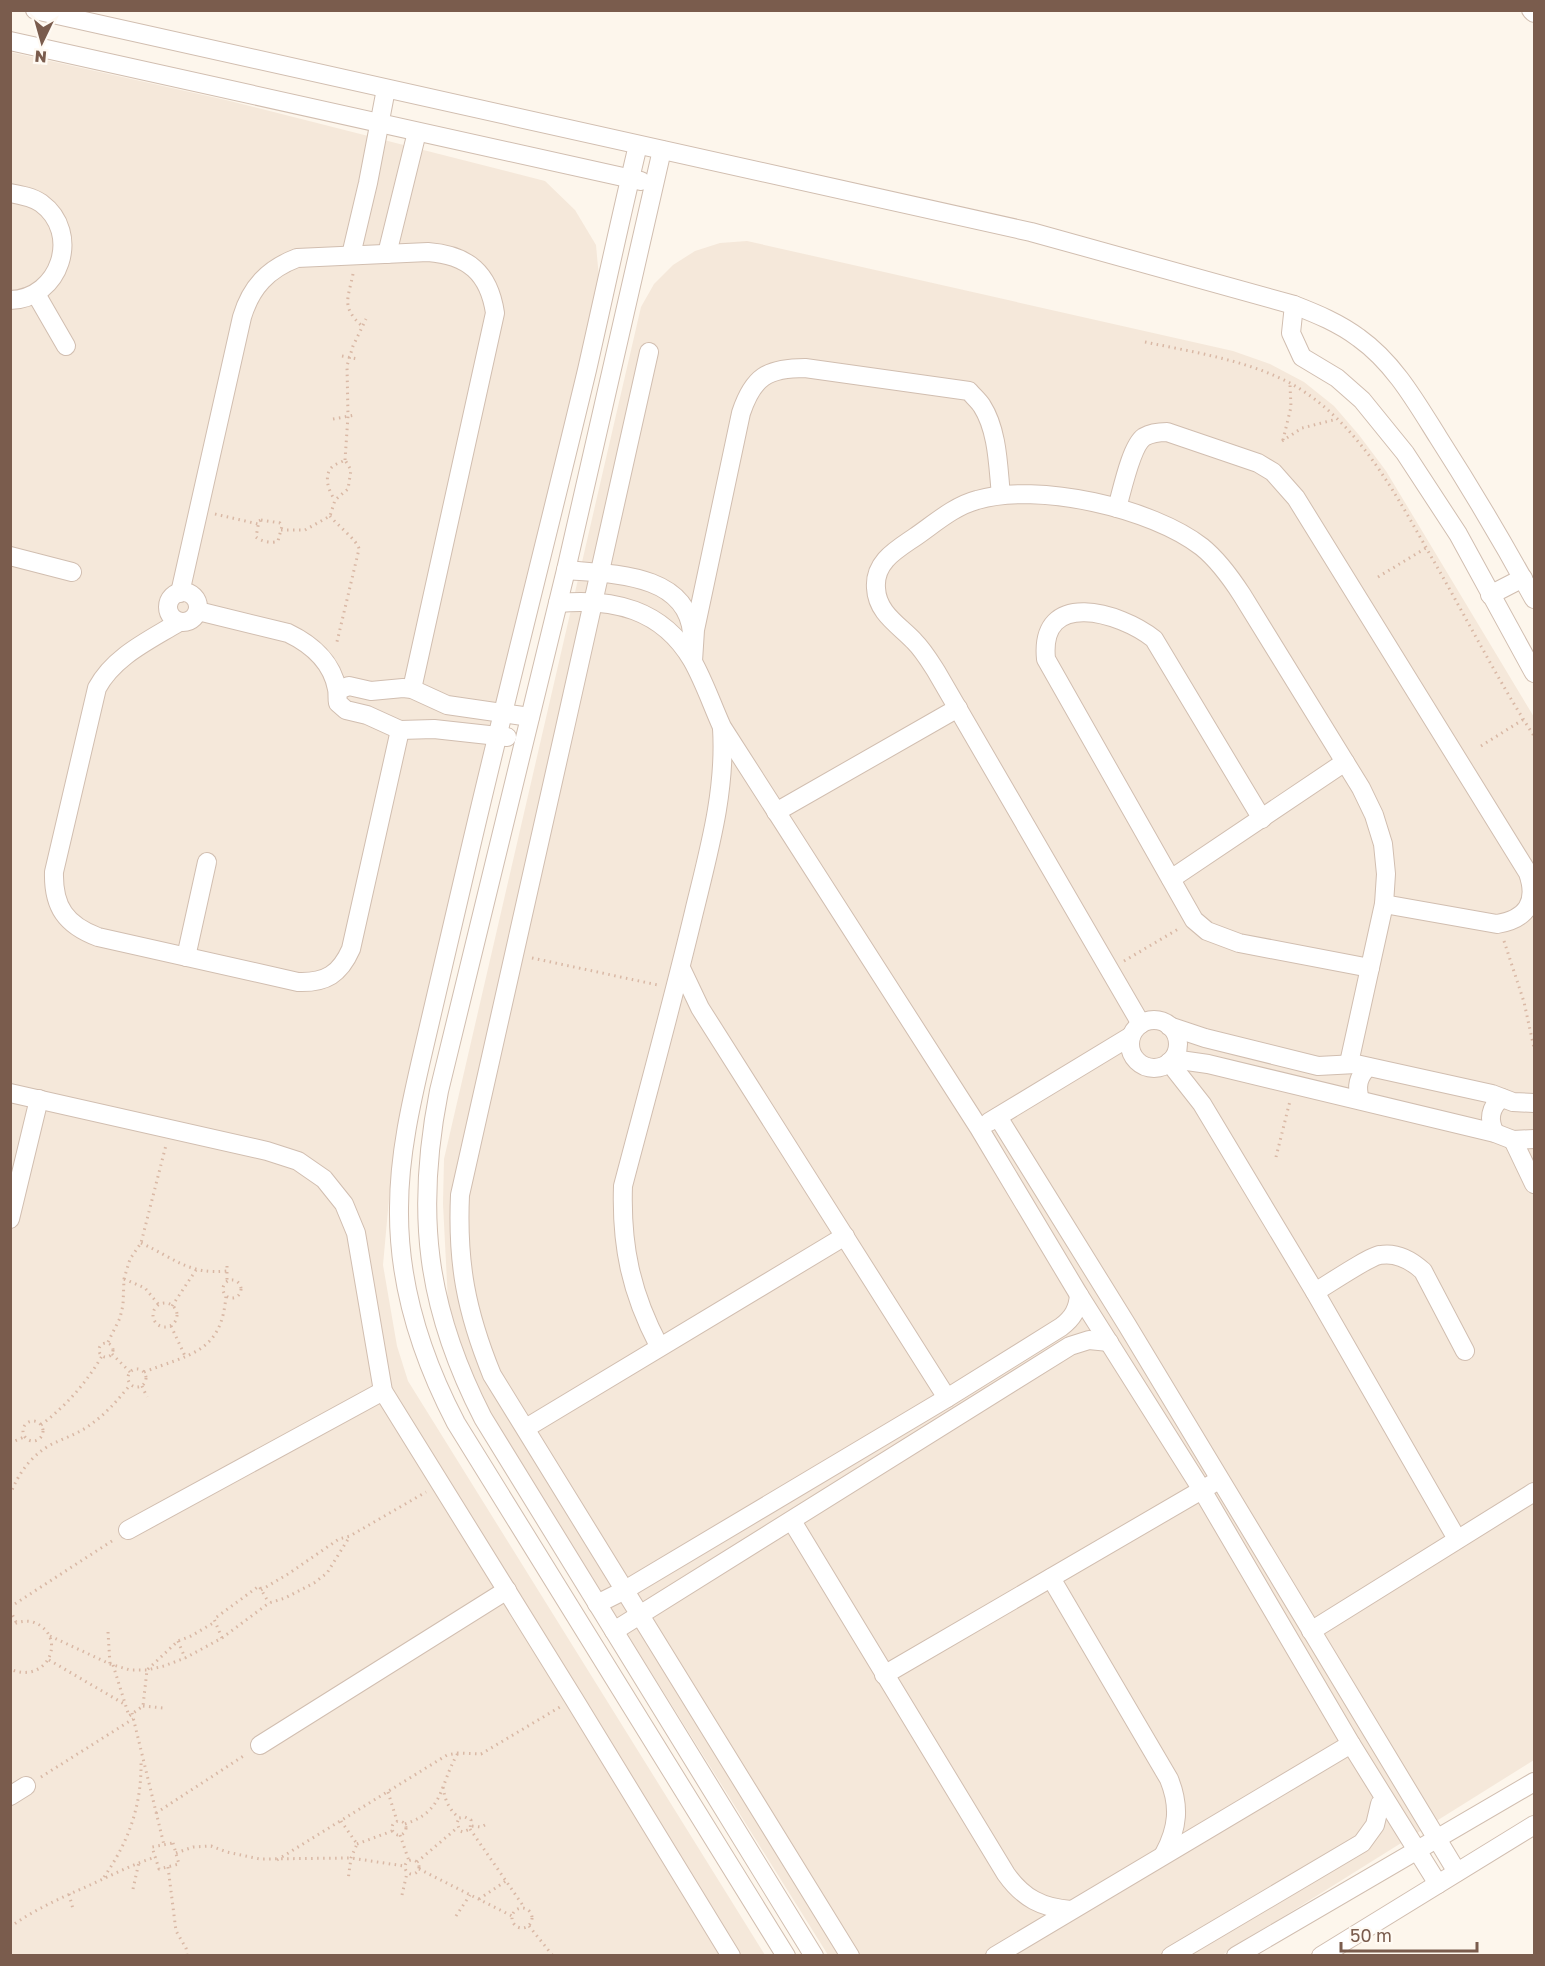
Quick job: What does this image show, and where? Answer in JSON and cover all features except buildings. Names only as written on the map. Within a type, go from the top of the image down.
[{"type":"street","points":[[35,10],[1031,232],[1294,305],[1329,318],[1360,338],[1387,363],[1410,394],[1488,514],[1534,599]]},
{"type":"street","points":[[10,41],[654,184]]},
{"type":"street","points":[[351,255],[386,88]]},
{"type":"street","points":[[387,254],[417,132]]},
{"type":"street","points":[[638,145],[587,370],[502,713],[412,1099],[404,1144],[399,1200],[400,1246],[405,1284],[424,1356],[456,1423],[786,1956]]},
{"type":"street","points":[[662,150],[566,570],[439,1090],[428,1157],[426,1225],[429,1259],[443,1325],[467,1388],[488,1427],[814,1956]]},
{"type":"street","points":[[10,193],[27,196],[40,203],[52,214],[60,227],[63,242],[60,265],[48,285],[36,294],[21,300],[10,300]]},
{"type":"street","points":[[622,217],[627,214],[638,214],[647,221]]},
{"type":"street","points":[[180,593],[242,317],[255,286],[267,273],[297,258],[445,253],[461,259],[475,268],[486,281],[495,314],[412,689]]},
{"type":"street","points":[[36,294],[66,346]]},
{"type":"street","points":[[1294,305],[1291,333],[1302,357],[1337,378],[1362,400],[1405,453],[1458,534],[1534,674]]},
{"type":"street","points":[[649,352],[598,573],[516,954],[460,1195],[458,1232],[461,1268],[478,1340],[492,1375],[850,1956]]},
{"type":"street","points":[[693,641],[741,413],[748,391],[764,376],[783,368],[805,368],[969,391],[982,406],[990,423],[1001,495]]},
{"type":"street","points":[[1117,508],[1136,445],[1144,437],[1167,432],[1258,463],[1273,472],[1296,498],[1528,873],[1533,886],[1531,901],[1524,913],[1512,921],[1497,924],[1384,904]]},
{"type":"street","points":[[1349,1063],[1384,904],[1386,874],[1383,844],[1374,815],[1345,762],[1225,571],[1203,547],[1175,530],[1117,508],[1039,494],[1001,495],[976,500],[954,510],[889,555],[879,569],[876,587],[879,604],[889,618],[927,656],[1109,969],[1136,1030],[1131,1051],[1140,1063],[1154,1068],[1171,1061],[1208,1064],[1495,1133],[1513,1140],[1534,1139]]},
{"type":"street","points":[[10,556],[72,572]]},
{"type":"street","points":[[566,570],[634,577],[668,591],[679,601],[692,626],[693,661]]},
{"type":"street","points":[[1490,595],[1523,578]]},
{"type":"street","points":[[179,622],[171,616],[169,607],[172,598],[180,593],[190,594],[198,606],[198,611],[191,621],[179,622],[115,664],[97,688],[54,872],[57,900],[63,913],[72,924],[84,932],[298,982],[312,983],[337,972],[351,949],[400,730]]},
{"type":"street","points":[[558,603],[593,601],[628,608],[657,621],[669,630],[693,661],[722,727],[979,1128],[1107,1340],[1202,1490],[1385,1801],[1438,1884]]},
{"type":"street","points":[[198,611],[288,633],[310,645],[327,665],[338,690],[338,703],[352,712],[368,714],[400,730],[434,729],[525,740]]},
{"type":"street","points":[[1262,819],[1154,639],[1126,621],[1095,613],[1074,613],[1056,621],[1045,645],[1046,659],[1194,920],[1207,931],[1239,943],[1370,968]]},
{"type":"street","points":[[338,690],[349,687],[371,692],[412,689],[447,705],[530,717]]},
{"type":"street","points":[[776,812],[958,708]]},
{"type":"street","points":[[659,1346],[646,1321],[629,1269],[622,1214],[623,1186],[681,968],[719,803],[723,765],[722,727]]},
{"type":"street","points":[[1172,879],[1345,762]]},
{"type":"street","points":[[186,957],[207,862]]},
{"type":"street","points":[[681,968],[700,1008],[947,1398]]},
{"type":"street","points":[[979,1128],[1155,1020],[1205,1038],[1318,1066],[1349,1063],[1524,1103],[1534,1103]]},
{"type":"street","points":[[1169,1026],[1177,1040],[1176,1053],[1171,1061]]},
{"type":"street","points":[[1171,1061],[1202,1104],[1315,1292],[1457,1539]]},
{"type":"street","points":[[1318,1066],[1322,1071],[1324,1081],[1318,1090]]},
{"type":"street","points":[[1360,1100],[1359,1078],[1368,1067]]},
{"type":"street","points":[[10,1093],[171,1129],[298,1161],[324,1179],[344,1203],[356,1233],[383,1391],[731,1956]]},
{"type":"street","points":[[1495,1133],[1491,1114],[1497,1102],[1502,1098]]},
{"type":"street","points":[[10,1220],[39,1099]]},
{"type":"street","points":[[998,1117],[1127,1325],[1457,1872]]},
{"type":"street","points":[[1513,1140],[1534,1184]]},
{"type":"street","points":[[526,1428],[845,1236]]},
{"type":"street","points":[[1315,1292],[1378,1255],[1403,1257],[1423,1271],[1465,1351]]},
{"type":"street","points":[[597,1604],[625,1590],[947,1398],[1069,1321],[1078,1304],[1079,1294]]},
{"type":"street","points":[[1107,1340],[1108,1330],[1113,1325],[1127,1325]]},
{"type":"street","points":[[614,1631],[1070,1346],[1089,1340],[1107,1340]]},
{"type":"street","points":[[128,1530],[383,1391]]},
{"type":"street","points":[[1190,1471],[1208,1460]]},
{"type":"street","points":[[884,1676],[1220,1479]]},
{"type":"street","points":[[1311,1631],[1534,1492]]},
{"type":"street","points":[[792,1521],[884,1676],[1015,1887],[1041,1905],[1071,1910]]},
{"type":"street","points":[[1052,1578],[1169,1779],[1176,1801],[1176,1825],[1172,1840],[1164,1854]]},
{"type":"street","points":[[260,1745],[507,1590]]},
{"type":"street","points":[[995,1956],[1351,1744]]},
{"type":"street","points":[[1236,1956],[1534,1782]]},
{"type":"street","points":[[10,1796],[26,1786]]},
{"type":"street","points":[[1171,1956],[1362,1843],[1375,1825],[1380,1804],[1385,1801]]},
{"type":"street","points":[[1321,1956],[1534,1825]]},
{"type":"path","points":[[351,255],[353,272],[347,306],[351,315],[362,326]]},
{"type":"path","points":[[281,530],[305,530],[330,516],[335,500],[348,489],[351,470],[345,460],[348,417],[346,378],[350,357],[366,319]]},
{"type":"path","points":[[1145,342],[1229,361],[1290,383],[1322,405],[1337,419],[1361,444],[1382,473],[1534,736]]},
{"type":"path","points":[[342,356],[358,358]]},
{"type":"path","points":[[1290,383],[1289,419],[1282,441],[1302,428],[1337,419]]},
{"type":"path","points":[[333,419],[355,415]]},
{"type":"path","points":[[335,500],[327,488],[330,470],[332,466],[345,460]]},
{"type":"path","points":[[199,510],[258,525]]},
{"type":"path","points":[[327,665],[338,641],[359,549],[357,543],[342,531],[330,516]]},
{"type":"path","points":[[261,520],[280,523],[278,541],[275,543],[258,539],[256,537],[258,525],[261,520]]},
{"type":"path","points":[[1378,577],[1426,548]]},
{"type":"path","points":[[1481,746],[1524,719]]},
{"type":"path","points":[[1109,969],[1194,920]]},
{"type":"path","points":[[1497,924],[1524,1002],[1534,1048]]},
{"type":"path","points":[[516,954],[675,989]]},
{"type":"path","points":[[1276,1156],[1294,1085]]},
{"type":"path","points":[[102,1356],[99,1348],[108,1342],[120,1318],[124,1279],[130,1259],[141,1243],[171,1129]]},
{"type":"path","points":[[141,1243],[186,1268],[227,1271]]},
{"type":"path","points":[[142,1386],[133,1387],[127,1381],[130,1372],[134,1369],[144,1372],[185,1356],[204,1347],[212,1340],[222,1319],[227,1266]]},
{"type":"path","points":[[172,1306],[196,1270]]},
{"type":"path","points":[[124,1279],[145,1288],[159,1305]]},
{"type":"path","points":[[226,1295],[236,1296],[241,1287],[238,1282],[227,1281]]},
{"type":"path","points":[[166,1303],[172,1306],[176,1310],[176,1322],[164,1328],[157,1324],[153,1318],[154,1310],[166,1303]]},
{"type":"path","points":[[171,1326],[185,1356]]},
{"type":"path","points":[[102,1356],[107,1357],[114,1350],[108,1342]]},
{"type":"path","points":[[112,1354],[130,1372]]},
{"type":"path","points":[[41,1425],[82,1387],[102,1356]]},
{"type":"path","points":[[144,1372],[146,1377],[142,1386],[147,1397]]},
{"type":"path","points":[[10,1495],[25,1465],[37,1454],[51,1444],[87,1427],[103,1415],[130,1385]]},
{"type":"path","points":[[34,1421],[41,1425],[42,1437],[29,1442],[24,1437],[22,1430],[26,1423],[34,1421]]},
{"type":"path","points":[[10,1443],[24,1437]]},
{"type":"path","points":[[261,1590],[288,1575],[339,1539],[350,1536],[441,1484]]},
{"type":"path","points":[[16,1622],[10,1608],[128,1530]]},
{"type":"path","points":[[10,1626],[16,1622],[29,1621],[41,1626],[50,1636],[111,1664],[130,1670],[147,1670],[185,1658],[222,1638],[269,1603],[300,1592],[327,1573],[350,1536]]},
{"type":"path","points":[[222,1638],[214,1619],[259,1586],[269,1603]]},
{"type":"path","points":[[143,1706],[147,1670],[178,1641],[215,1622]]},
{"type":"path","points":[[108,1632],[111,1664],[129,1716],[143,1706],[163,1708]]},
{"type":"path","points":[[10,1669],[25,1674],[39,1670],[48,1660],[52,1648],[50,1636]]},
{"type":"path","points":[[178,1641],[185,1658]]},
{"type":"path","points":[[48,1660],[126,1705]]},
{"type":"path","points":[[276,1860],[447,1755],[481,1754],[574,1699]]},
{"type":"path","points":[[132,1713],[164,1845]]},
{"type":"path","points":[[26,1786],[133,1719]]},
{"type":"path","points":[[156,1813],[260,1745]]},
{"type":"path","points":[[397,1821],[405,1824],[419,1820],[430,1811],[439,1799],[449,1769],[458,1753]]},
{"type":"path","points":[[103,1879],[118,1857],[133,1824],[138,1807],[141,1755]]},
{"type":"path","points":[[443,1785],[444,1798],[450,1810],[459,1818]]},
{"type":"path","points":[[388,1792],[397,1821]]},
{"type":"path","points":[[459,1818],[465,1817],[471,1820],[471,1828],[524,1907],[532,1915],[529,1926],[517,1927],[512,1917],[516,1910],[524,1907]]},
{"type":"path","points":[[417,1862],[457,1828],[459,1818]]},
{"type":"path","points":[[341,1821],[357,1844]]},
{"type":"path","points":[[392,1831],[393,1823],[397,1821]]},
{"type":"path","points":[[457,1828],[464,1832],[489,1823]]},
{"type":"path","points":[[400,1835],[406,1829],[405,1824]]},
{"type":"path","points":[[348,1880],[351,1858],[357,1844],[392,1831],[400,1835],[409,1860]]},
{"type":"path","points":[[174,1843],[176,1853],[179,1864],[159,1869],[152,1847],[174,1843]]},
{"type":"path","points":[[176,1853],[193,1847],[211,1846],[243,1856],[276,1860],[351,1858],[404,1866]]},
{"type":"path","points":[[10,1927],[28,1914],[69,1894],[139,1862],[156,1857]]},
{"type":"path","points":[[409,1860],[417,1862]]},
{"type":"path","points":[[404,1866],[409,1860]]},
{"type":"path","points":[[133,1888],[139,1862]]},
{"type":"path","points":[[417,1862],[418,1869]]},
{"type":"path","points":[[402,1895],[407,1873],[404,1866]]},
{"type":"path","points":[[168,1867],[176,1931],[188,1956]]},
{"type":"path","points":[[407,1873],[412,1875],[418,1869]]},
{"type":"path","points":[[418,1869],[512,1917]]},
{"type":"path","points":[[479,1899],[506,1881]]},
{"type":"path","points":[[69,1894],[73,1909]]},
{"type":"path","points":[[456,1916],[470,1895]]},
{"type":"path","points":[[529,1926],[553,1956]]},
{"type":"shaded area","points":[[10,52],[226,100],[545,181],[575,210],[596,245],[600,289],[404,1101],[390,1188],[383,1265],[397,1346],[408,1381],[765,1955],[11,1955]]},
{"type":"shaded area","points":[[747,241],[1233,351],[1270,364],[1304,382],[1334,406],[1386,471],[1534,717],[1534,1760],[1222,1955],[828,1955],[504,1437],[471,1377],[448,1302],[443,1204],[444,1159],[641,307],[654,284],[673,265],[695,251],[720,243]]}]
